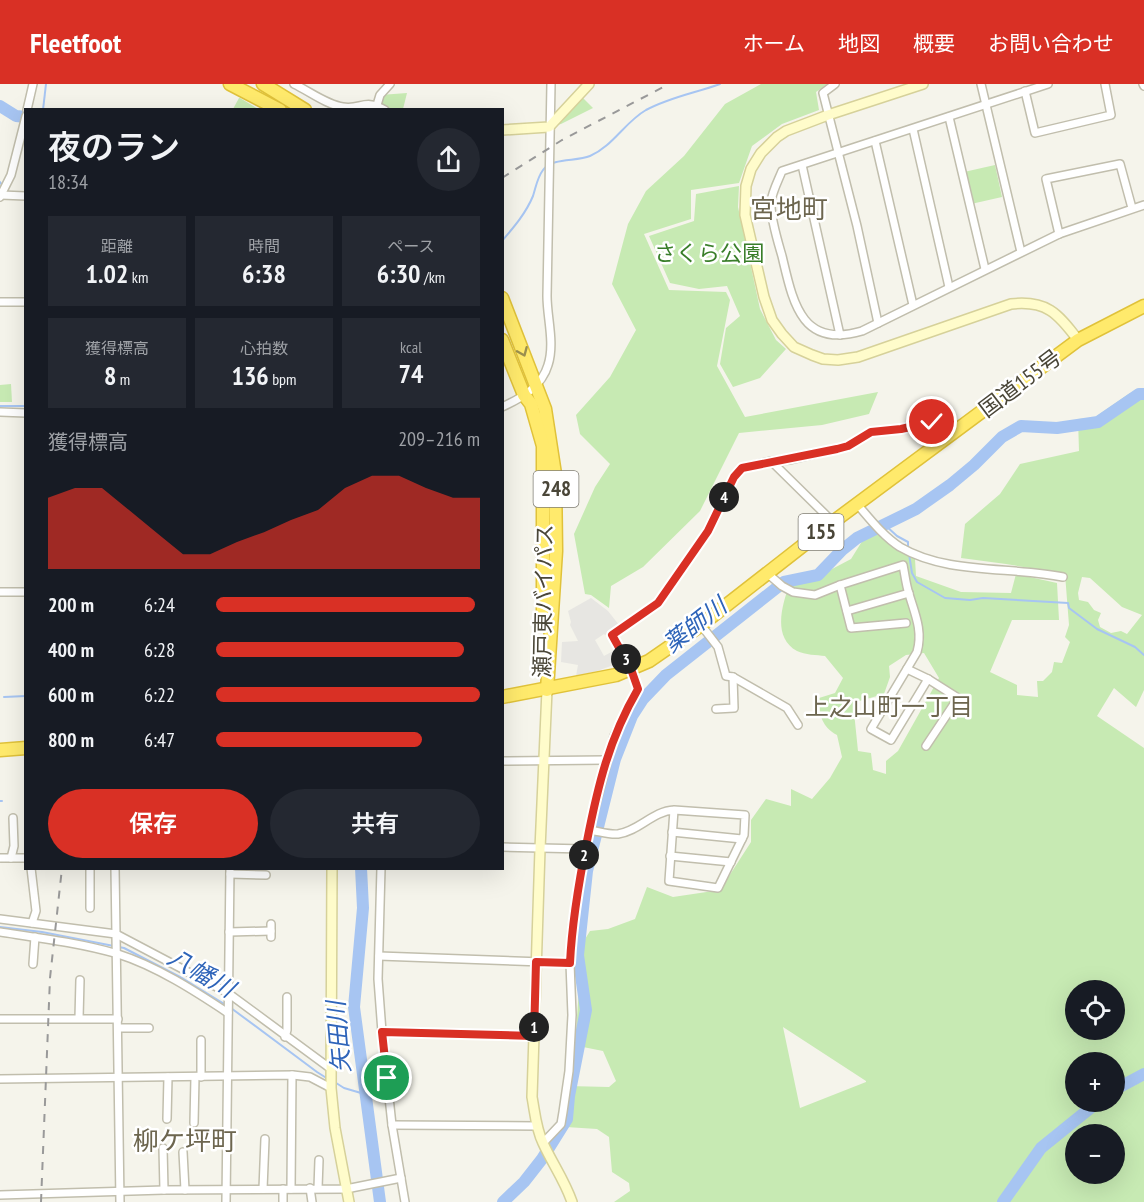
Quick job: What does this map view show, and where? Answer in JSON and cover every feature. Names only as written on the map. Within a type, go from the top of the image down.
[{"type":"highway","points":[[230,84],[276,108]]},
{"type":"highway","points":[[263,84],[301,108]]},
{"type":"highway","name":"瀬戸東バイパス","points":[[504,303],[537,385],[550,434],[556,497],[556,551],[544,690]]},
{"type":"highway","name":"国道155号","points":[[504,697],[606,678],[649,661],[701,625],[833,522],[1078,340],[1144,306]]},
{"type":"highway","name":"瀬戸東バイパス","points":[[504,345],[524,394],[531,404],[543,446],[544,690]]},
{"type":"highway","points":[[0,750],[24,748]]},
{"type":"street","points":[[27,108],[33,84]]},
{"type":"street","points":[[294,84],[339,106],[353,108],[365,103],[382,108]]},
{"type":"street","points":[[377,105],[380,95],[390,84]]},
{"type":"street","points":[[504,406],[537,385],[548,366],[551,349],[547,309],[551,84]]},
{"type":"street","points":[[504,130],[549,127],[589,84]]},
{"type":"street","points":[[835,84],[823,93],[878,323]]},
{"type":"street","points":[[923,84],[786,131],[761,153],[746,186],[745,215],[764,297],[772,321],[795,347],[823,359],[838,360],[858,357],[1011,304],[1038,304],[1052,310],[1078,340]]},
{"type":"street","points":[[981,84],[1021,252]]},
{"type":"street","points":[[1048,84],[782,171],[771,202],[794,303],[803,319],[821,331],[840,335],[862,331],[1059,234],[1144,205]]},
{"type":"street","points":[[1025,91],[1035,133],[1111,115],[1104,84]]},
{"type":"street","points":[[949,117],[985,269]]},
{"type":"street","points":[[24,124],[11,175],[1,196],[24,196]]},
{"type":"street","points":[[913,129],[949,287]]},
{"type":"street","points":[[875,141],[913,304]]},
{"type":"street","points":[[18,147],[24,152]]},
{"type":"street","points":[[1059,234],[1046,179],[1120,164],[1132,208]]},
{"type":"street","points":[[802,165],[840,335]]},
{"type":"street","points":[[0,302],[24,302]]},
{"type":"street","points":[[0,412],[24,412]]},
{"type":"street","points":[[543,1143],[561,1124],[569,1071],[572,1015],[570,963],[572,929],[585,849],[606,760],[614,736],[638,689],[631,669],[612,635],[658,603],[708,531],[734,477],[742,468],[848,446],[871,432],[901,429],[932,422],[942,442]]},
{"type":"street","points":[[771,461],[833,522]]},
{"type":"street","points":[[858,504],[880,531],[898,546],[918,556],[952,564],[1064,577]]},
{"type":"street","points":[[767,573],[782,586],[802,594],[815,595],[903,565],[917,616],[920,642],[918,652],[872,729],[891,740],[928,679]]},
{"type":"street","points":[[840,585],[851,628],[906,623]]},
{"type":"street","points":[[0,592],[24,592]]},
{"type":"street","points":[[847,611],[909,593]]},
{"type":"street","points":[[701,625],[718,647],[726,676],[733,677],[787,708],[798,725]]},
{"type":"street","points":[[908,669],[958,698],[926,746]]},
{"type":"street","points":[[716,709],[734,708],[733,677]]},
{"type":"street","points":[[544,690],[545,761],[532,1098],[543,1143],[560,1172],[572,1202]]},
{"type":"street","points":[[504,761],[606,760]]},
{"type":"street","points":[[589,830],[619,834],[640,825],[663,810],[674,810],[745,815],[744,835],[718,888],[669,881],[674,810]]},
{"type":"street","points":[[11,858],[14,846],[14,818]]},
{"type":"street","points":[[672,832],[742,839]]},
{"type":"street","points":[[504,847],[585,849]]},
{"type":"street","points":[[670,856],[731,862]]},
{"type":"street","points":[[0,858],[24,858]]},
{"type":"street","points":[[31,870],[36,911],[32,923]]},
{"type":"street","points":[[90,870],[90,908]]},
{"type":"street","points":[[115,870],[120,1077],[120,1202]]},
{"type":"street","points":[[332,870],[331,1078],[349,1202]]},
{"type":"street","points":[[381,870],[378,979],[392,1125],[399,1179],[405,1202]]},
{"type":"street","points":[[226,1202],[230,872],[266,875]]},
{"type":"street","points":[[0,919],[116,934],[228,996],[285,1037],[331,1078]]},
{"type":"street","points":[[229,932],[271,931]]},
{"type":"street","points":[[0,932],[116,949],[228,1010]]},
{"type":"street","points":[[33,964],[35,937]]},
{"type":"street","points":[[379,956],[570,963]]},
{"type":"street","points":[[79,1018],[80,981]]},
{"type":"street","points":[[285,1037],[287,1030],[286,997]]},
{"type":"street","points":[[0,1019],[118,1019]]},
{"type":"street","points":[[118,1028],[150,1028]]},
{"type":"street","points":[[382,1032],[534,1036]]},
{"type":"street","points":[[194,1123],[201,1040]]},
{"type":"street","points":[[0,1078],[292,1075],[331,1078]]},
{"type":"street","points":[[283,1202],[287,1189],[292,1075]]},
{"type":"street","points":[[167,1119],[168,1077]]},
{"type":"street","points":[[392,1125],[537,1126]]},
{"type":"street","points":[[263,1189],[265,1139]]},
{"type":"street","points":[[163,1148],[164,1191]]},
{"type":"street","points":[[183,1152],[185,1190]]},
{"type":"street","points":[[312,1202],[319,1160]]},
{"type":"street","points":[[0,1195],[26,1198],[185,1190],[348,1189],[399,1179]]},
{"type":"green space","points":[[761,84],[827,84],[816,92],[819,110],[782,124],[752,146],[739,183],[691,190],[691,219],[644,234],[669,290],[726,292],[730,300],[717,366],[745,417],[878,392],[869,414],[822,425],[739,433],[700,511],[643,567],[611,586],[609,608],[591,595],[585,594],[574,534],[595,487],[610,464],[580,434],[576,415],[610,377],[636,330],[612,284],[628,224],[646,191],[684,156],[725,104]]},
{"type":"green space","points":[[407,93],[403,108],[383,108],[377,105],[380,95]]},
{"type":"green space","points":[[579,94],[593,108],[561,124],[549,127]]},
{"type":"green space","points":[[240,98],[256,108],[234,108]]},
{"type":"green space","points":[[995,165],[1002,197],[971,204],[964,172]]},
{"type":"green space","name":"さくら公園","points":[[739,186],[738,207],[760,309],[776,340],[786,349],[760,378],[733,387],[720,364],[726,328],[740,316],[727,286],[699,289],[670,283],[649,236],[694,221],[696,194]]},
{"type":"green space","points":[[11,384],[12,402],[0,402],[0,385]]},
{"type":"green space","points":[[1130,393],[1144,395],[1144,690],[1136,707],[1114,688],[1097,716],[1144,748],[1144,1202],[614,1202],[630,1191],[629,1183],[612,1172],[609,1137],[597,1129],[566,1127],[568,1086],[609,1087],[616,1081],[603,1051],[583,1047],[576,1032],[582,944],[590,931],[608,929],[635,919],[647,887],[673,897],[720,890],[751,842],[751,820],[766,799],[791,806],[791,789],[812,799],[830,778],[842,757],[837,735],[822,720],[819,698],[835,693],[843,678],[825,656],[797,651],[784,638],[782,610],[790,583],[817,577],[851,559],[871,527],[891,545],[915,559],[916,576],[961,592],[1011,593],[1016,574],[1057,583],[1059,620],[1012,620],[990,672],[1017,685],[1017,695],[1038,697],[1037,681],[1043,681],[1052,672],[1054,662],[1062,663],[1070,642],[1065,637],[1069,625],[1065,574],[961,558],[965,524],[1000,494],[1020,464],[1079,451],[1078,419],[1094,418]],"holes":[[[1082,577],[1090,578],[1122,607],[1142,615],[1127,634],[1121,631],[1111,633],[1100,627],[1098,620],[1101,613],[1094,610],[1088,602],[1079,600],[1078,593]],[[924,653],[939,678],[898,751],[886,761],[886,774],[873,770],[871,753],[858,751],[854,712],[856,702],[884,694],[890,677],[889,666],[906,655]],[[783,1027],[866,1081],[866,1082],[800,1108]]]},
{"type":"shaded area","points":[[591,598],[608,611],[619,625],[595,640],[604,656],[615,650],[622,662],[576,676],[578,665],[561,662],[562,642],[578,641],[570,625],[568,611]]},
{"type":"waterway","points":[[43,108],[46,84]]},
{"type":"waterway","points":[[504,239],[527,208],[539,176],[547,166],[559,161],[590,156],[606,146],[646,110],[673,98],[720,84]]},
{"type":"waterway","name":"矢田川","points":[[0,106],[16,116],[24,117]]},
{"type":"waterway","name":"薬師川","points":[[503,1202],[524,1182],[542,1159],[567,1119],[569,1096],[586,1010],[578,955],[587,871],[615,759],[632,716],[643,699],[666,675],[784,582],[818,575],[857,538],[916,509],[950,485],[1002,437],[1021,426],[1057,428],[1098,422],[1139,394],[1144,394]]},
{"type":"waterway","points":[[0,406],[24,406]]},
{"type":"waterway","points":[[885,525],[908,542],[908,548]]},
{"type":"waterway","points":[[909,554],[912,573],[917,582],[945,598],[1068,603],[1069,608],[1097,629],[1135,647],[1144,655]]},
{"type":"waterway","points":[[4,697],[24,696]]},
{"type":"waterway","name":"矢田川","points":[[361,870],[363,908],[354,1007],[380,1202]]},
{"type":"waterway","name":"八幡川","points":[[0,927],[42,932],[124,948],[182,978],[226,1005]]},
{"type":"waterway","name":"八幡川","points":[[231,1008],[328,1079]]},
{"type":"waterway","points":[[1125,1084],[1144,1074]]},
{"type":"waterway","name":"八幡川","points":[[333,1081],[344,1088],[361,1093],[365,1090]]},
{"type":"waterway","points":[[1003,1202],[1041,1148],[1085,1112]]},
{"type":"railway","points":[[504,177],[562,140],[669,84]]},
{"type":"railway","points":[[41,1202],[50,978],[62,870]]},
{"type":"district","name":"宮地町","points":[[789,209]]},
{"type":"district","name":"上之山町一丁目","points":[[889,707]]},
{"type":"district","name":"柳ケ坪町","points":[[185,1141]]},
{"type":"route","points":[[387,1078],[382,1032],[534,1036],[536,962],[570,963],[577,895],[595,802],[614,736],[638,689],[631,669],[612,635],[658,603],[708,531],[734,477],[742,468],[752,465],[848,446],[871,432],[901,429],[932,422]]}]
